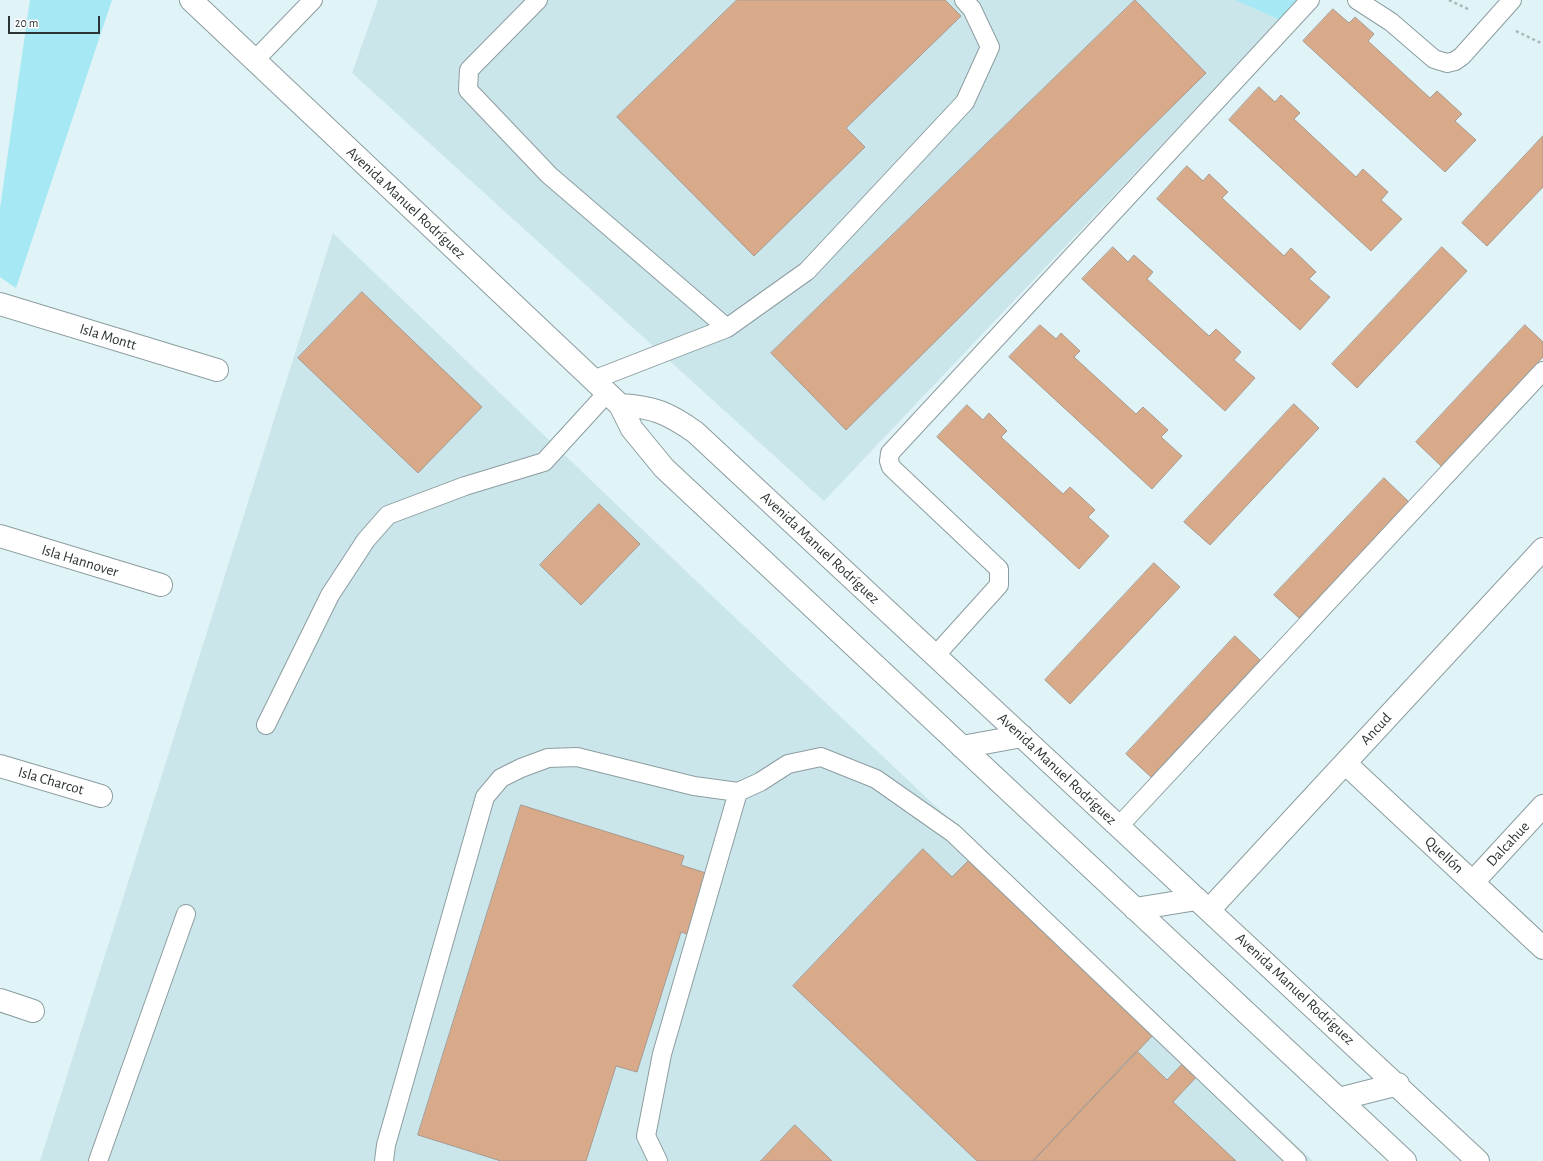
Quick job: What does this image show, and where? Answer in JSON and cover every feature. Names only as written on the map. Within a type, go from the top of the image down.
[{"type":"main road","name":"Avenida Manuel Rodríguez","points":[[191,0],[607,393],[632,429],[664,468],[1406,1161]]},
{"type":"main road","name":"Isla Montt","points":[[0,304],[217,370]]},
{"type":"main road","name":"Avenida Manuel Rodríguez","points":[[607,393],[664,412],[695,432],[1398,1084],[1478,1161]]},
{"type":"main road","name":"Isla Hannover","points":[[0,536],[161,585]]},
{"type":"main road","name":"Ancud","points":[[1203,904],[1345,763],[1543,549]]},
{"type":"main road","points":[[962,747],[1022,736]]},
{"type":"main road","name":"Quellón","points":[[1345,763],[1543,948]]},
{"type":"main road","name":"Isla Charcot","points":[[0,766],[101,796]]},
{"type":"main road","name":"Dalcahue","points":[[1473,882],[1543,806]]},
{"type":"main road","points":[[1135,909],[1203,904]]},
{"type":"main road","points":[[0,1000],[33,1011]]},
{"type":"main road","points":[[1339,1099],[1398,1084]]},
{"type":"lane","points":[[255,60],[313,0]]},
{"type":"lane","points":[[538,0],[469,70],[468,90],[549,175],[727,328]]},
{"type":"lane","points":[[266,725],[330,595],[366,540],[388,515],[464,486],[544,462],[607,393],[727,328],[807,271],[965,102],[990,47],[972,9],[964,0]]},
{"type":"lane","points":[[935,656],[999,585],[999,569],[891,467],[889,461],[890,453],[1310,0]]},
{"type":"lane","points":[[1357,0],[1369,6],[1391,22],[1434,59],[1447,63],[1455,61],[1462,56],[1512,0]]},
{"type":"lane","points":[[1119,826],[1543,371]]},
{"type":"lane","points":[[384,1161],[389,1137],[486,797],[501,778],[521,768],[548,758],[577,757],[694,786],[738,792],[760,782],[788,764],[821,757],[876,779],[953,833],[1297,1161]]},
{"type":"lane","points":[[644,1161],[646,1136],[662,1054],[738,792]]},
{"type":"lane","points":[[98,1161],[186,914]]},
{"type":"lane","points":[[646,1136],[658,1161]]},
{"type":"shaded area","points":[[30,0],[112,0],[16,288],[0,277],[0,208]]},
{"type":"shaded area","points":[[378,0],[1235,0],[1280,20],[824,501],[352,73]]},
{"type":"shaded area","points":[[1235,0],[1298,0],[1280,20]]},
{"type":"shaded area","points":[[333,233],[692,577],[1313,1161],[40,1161]]},
{"type":"building","points":[[737,0],[945,0],[961,16],[846,128],[865,147],[754,256],[617,117]]},
{"type":"building","points":[[1135,0],[1206,73],[846,430],[771,353]]},
{"type":"building","points":[[1333,9],[1349,23],[1355,17],[1374,34],[1368,41],[1430,98],[1437,91],[1462,114],[1455,121],[1476,140],[1445,172],[1303,41]]},
{"type":"building","points":[[1259,87],[1275,102],[1281,95],[1300,113],[1294,119],[1356,177],[1363,169],[1388,192],[1381,200],[1402,219],[1371,251],[1229,120]]},
{"type":"building","points":[[1543,136],[1543,187],[1487,246],[1462,223]]},
{"type":"building","points":[[1187,166],[1203,181],[1209,174],[1228,192],[1222,198],[1284,256],[1291,248],[1316,272],[1309,279],[1330,297],[1300,330],[1157,199]]},
{"type":"building","points":[[1113,247],[1128,262],[1134,255],[1153,272],[1147,279],[1209,336],[1216,329],[1241,352],[1234,360],[1255,378],[1225,411],[1082,279]]},
{"type":"building","points":[[1442,247],[1467,271],[1357,388],[1332,364]]},
{"type":"building","points":[[362,292],[482,407],[418,473],[298,358]]},
{"type":"building","points":[[1040,325],[1056,339],[1061,333],[1080,351],[1074,357],[1136,414],[1143,407],[1168,430],[1161,437],[1182,456],[1152,489],[1009,357]]},
{"type":"building","points":[[1525,325],[1543,342],[1543,357],[1441,466],[1416,442]]},
{"type":"building","points":[[1294,404],[1319,428],[1210,545],[1184,522]]},
{"type":"building","points":[[967,405],[983,420],[989,413],[1007,431],[1001,437],[1063,494],[1070,487],[1095,510],[1088,517],[1109,536],[1079,569],[937,437]]},
{"type":"building","points":[[1384,478],[1409,502],[1299,618],[1274,595]]},
{"type":"building","points":[[599,504],[640,544],[581,605],[540,565]]},
{"type":"building","points":[[1154,563],[1180,587],[1070,704],[1045,680]]},
{"type":"building","points":[[1235,636],[1260,660],[1151,777],[1126,754]]},
{"type":"building","points":[[521,805],[684,856],[681,865],[709,874],[690,935],[681,932],[637,1072],[616,1066],[586,1161],[501,1161],[418,1135]]},
{"type":"building","points":[[923,849],[952,877],[971,858],[1156,1032],[1033,1161],[977,1161],[793,986]]},
{"type":"building","points":[[1137,1051],[1167,1080],[1186,1060],[1200,1073],[1173,1102],[1236,1161],[1033,1161]]},
{"type":"building","points":[[795,1125],[832,1161],[761,1161]]}]
